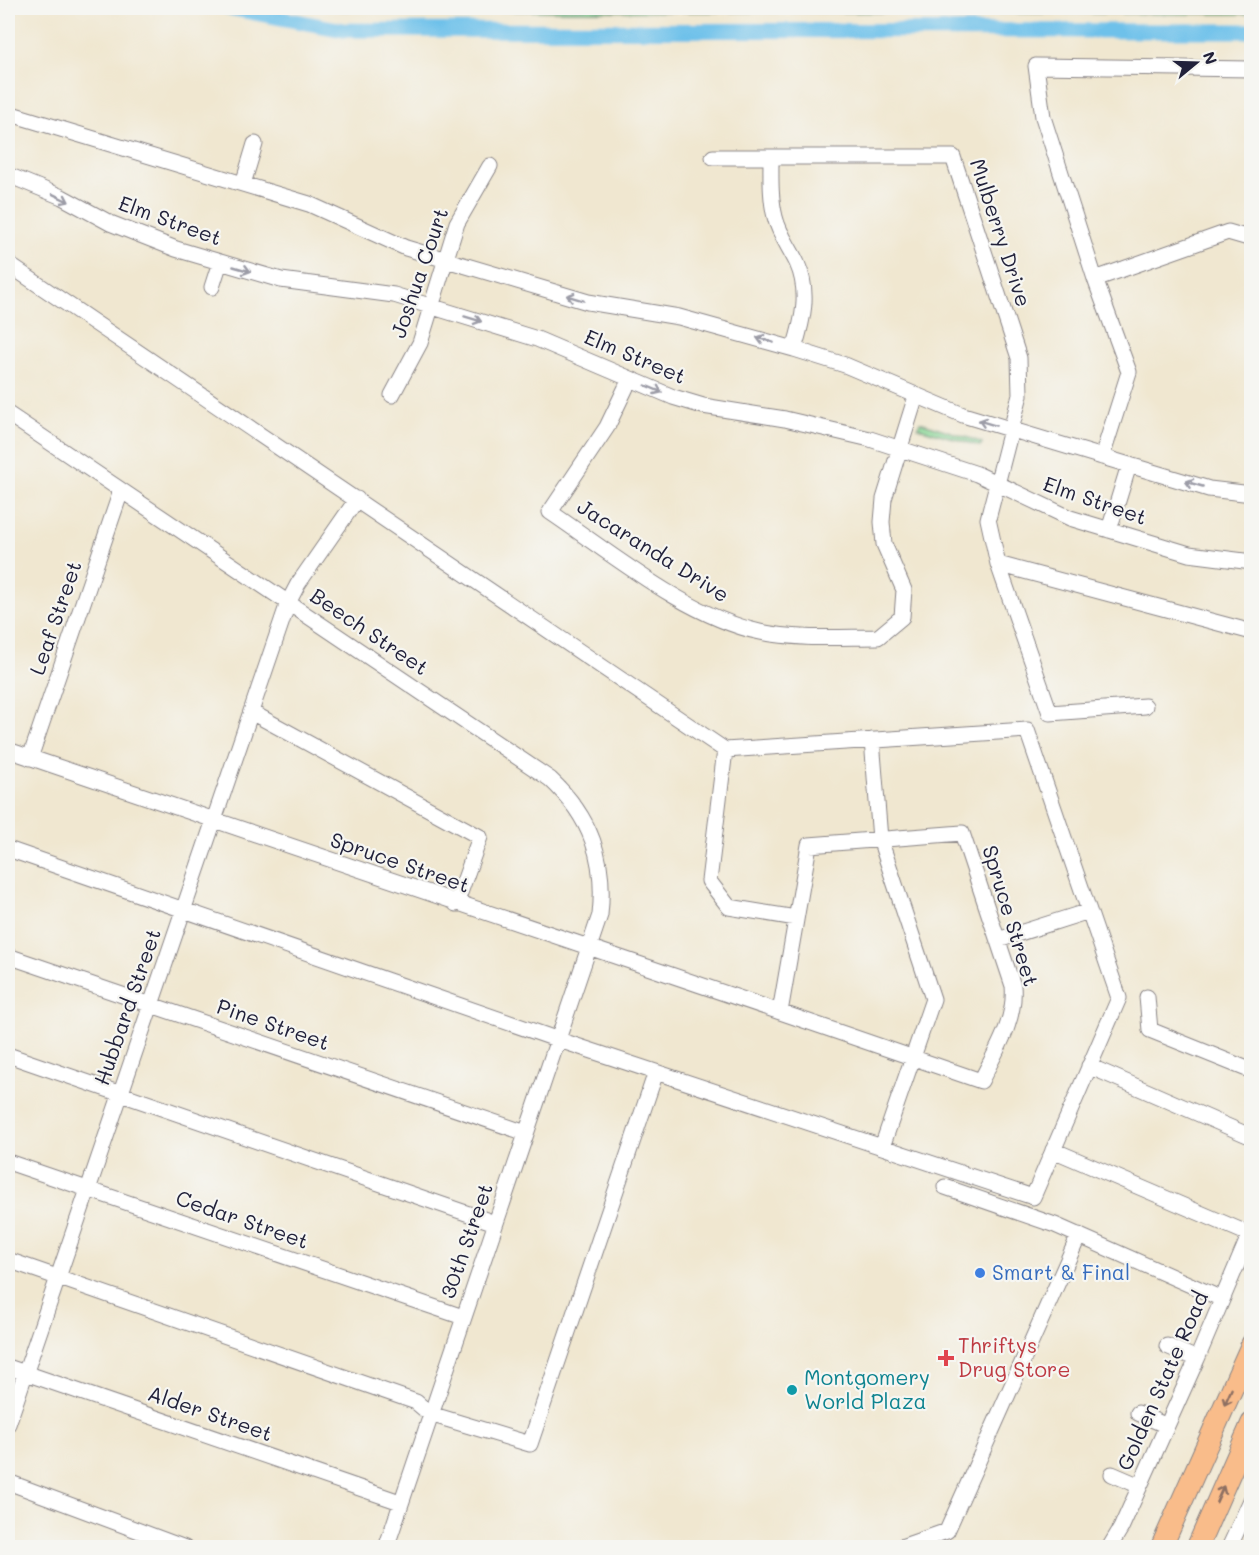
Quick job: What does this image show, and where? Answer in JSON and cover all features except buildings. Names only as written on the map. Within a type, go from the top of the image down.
[{"type":"highway","points":[[1161,1548],[1251,1344]]},
{"type":"highway","points":[[1197,1548],[1251,1423]]},
{"type":"street","points":[[1102,457],[1129,372],[1095,279],[1043,117],[1036,66],[1251,69]]},
{"type":"street","name":"Elm Street","points":[[8,113],[309,204],[378,237],[446,260],[588,302],[680,317],[794,349],[845,365],[963,415],[1209,489],[1251,494]]},
{"type":"street","points":[[243,184],[255,144]]},
{"type":"street","name":"Mulberry Drive","points":[[713,157],[953,157],[1019,358],[1020,394],[1010,429]]},
{"type":"street","points":[[771,157],[772,199],[776,219],[797,263],[804,295],[804,311],[794,349]]},
{"type":"street","name":"Joshua Court","points":[[392,395],[420,343],[457,224],[490,166]]},
{"type":"street","name":"Elm Street","points":[[8,175],[62,197],[145,238],[220,262],[281,280],[361,289],[431,306],[537,339],[673,398],[703,406],[823,426],[899,447],[949,463],[996,483],[1041,507],[1109,530],[1189,554],[1251,562]]},
{"type":"street","points":[[1095,279],[1228,232],[1251,239]]},
{"type":"street","points":[[213,287],[220,262]]},
{"type":"street","points":[[8,264],[725,750],[1027,730],[1119,998],[1033,1197],[556,1039],[8,849]]},
{"type":"street","name":"Jacaranda Drive","points":[[630,379],[607,427],[550,512],[693,606],[729,623],[758,632],[788,636],[878,637],[902,617],[904,590],[884,544],[882,522],[884,500],[916,396]]},
{"type":"street","name":"Beech Street","points":[[8,414],[550,779],[566,794],[590,829],[601,870],[600,915],[589,949]]},
{"type":"street","points":[[1010,429],[988,519],[998,564],[1050,713],[1145,706]]},
{"type":"street","points":[[1109,530],[1129,465]]},
{"type":"street","name":"Leaf Street","points":[[30,758],[121,491]]},
{"type":"street","name":"Hubbard Street","points":[[8,1424],[288,603],[298,584],[357,499]]},
{"type":"street","points":[[998,564],[1251,632]]},
{"type":"street","points":[[251,712],[480,837],[456,904]]},
{"type":"street","points":[[872,740],[880,839],[933,999],[882,1147]]},
{"type":"street","name":"Spruce Street","points":[[8,750],[981,1081],[1011,1019],[1014,1003],[1013,986],[962,833],[809,845],[780,1012]]},
{"type":"street","points":[[725,750],[709,881],[729,907],[796,918]]},
{"type":"street","points":[[998,940],[1089,911]]},
{"type":"street","name":"30th Street","points":[[386,1548],[556,1039],[589,949]]},
{"type":"street","name":"Pine Street","points":[[8,956],[526,1133]]},
{"type":"street","points":[[1147,997],[1150,1030],[1251,1071]]},
{"type":"street","points":[[8,1055],[495,1222]]},
{"type":"street","points":[[1089,1066],[1251,1137]]},
{"type":"street","points":[[8,1260],[416,1402],[430,1414],[530,1444],[656,1072]]},
{"type":"street","points":[[1053,1150],[1250,1232]]},
{"type":"street","name":"Cedar Street","points":[[8,1161],[463,1317]]},
{"type":"street","points":[[945,1187],[1079,1235],[1222,1299]]},
{"type":"street","name":"Golden State Road","points":[[1109,1548],[1140,1486],[1197,1359],[1250,1232]]},
{"type":"street","points":[[898,1548],[946,1531],[1079,1235]]},
{"type":"street","points":[[1167,1346],[1197,1359]]},
{"type":"street","name":"Alder Street","points":[[8,1367],[400,1502]]},
{"type":"street","points":[[1138,1413],[1167,1426]]},
{"type":"street","points":[[1112,1474],[1140,1486]]},
{"type":"street","points":[[8,1482],[185,1548]]},
{"type":"street","points":[[1229,1548],[1251,1498]]},
{"type":"green space","points":[[329,8],[1251,8],[1252,14],[341,10]]},
{"type":"green space","points":[[920,422],[982,443],[980,446],[923,429],[918,427]]},
{"type":"waterway","points":[[229,8],[343,30],[1252,31]]},
{"type":"place","name":"Smart & Final","points":[[980,1273]]},
{"type":"place","name":"Thriftys Drug Store","points":[[946,1358]]},
{"type":"place","name":"Montgomery World Plaza","points":[[792,1390]]}]
